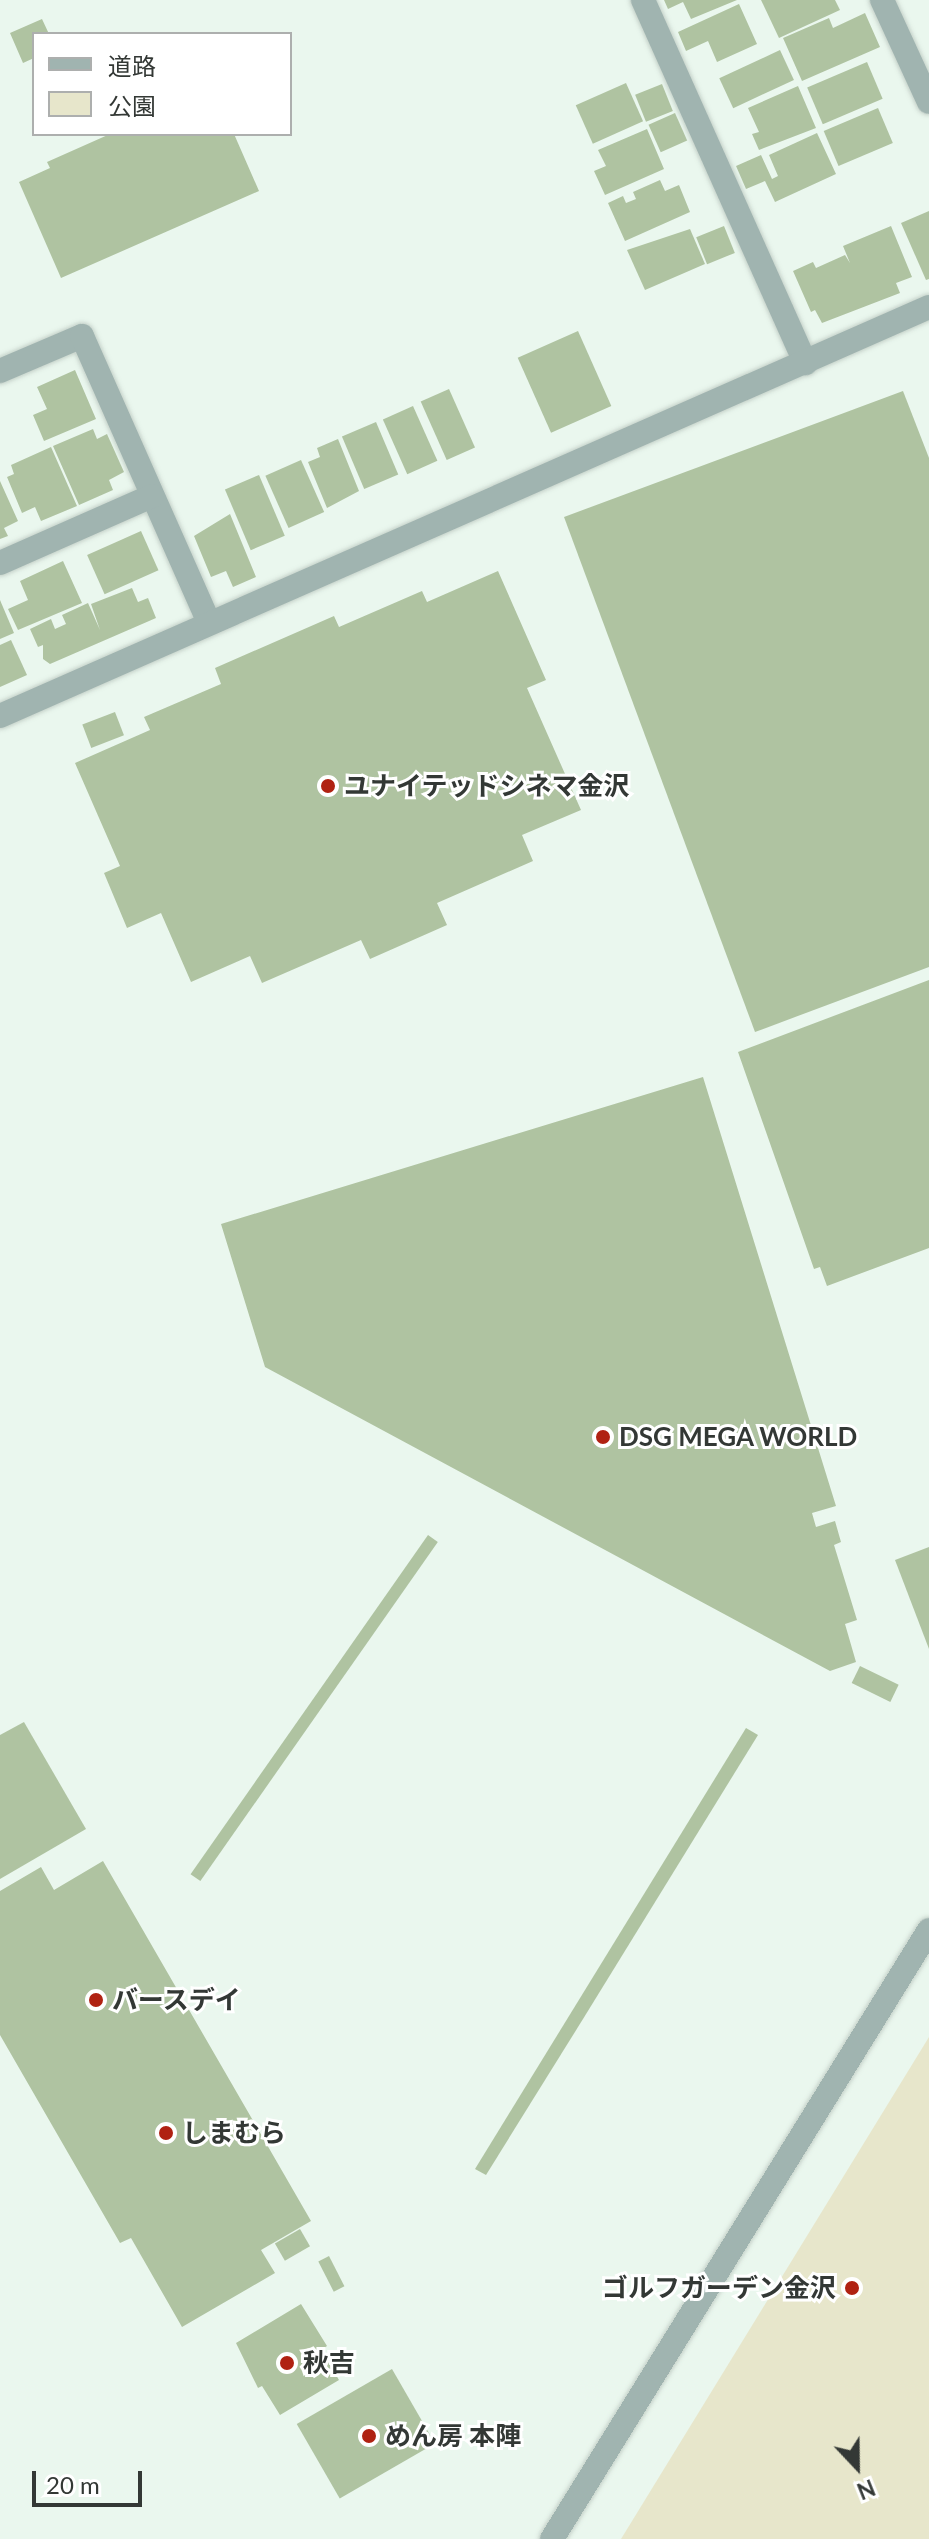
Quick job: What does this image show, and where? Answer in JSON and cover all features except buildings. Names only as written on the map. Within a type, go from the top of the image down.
[{"type":"street","points":[[643,0],[805,363]]},
{"type":"street","points":[[882,0],[929,102]]},
{"type":"street","points":[[0,716],[929,307]]},
{"type":"street","points":[[0,371],[82,336],[209,623]]},
{"type":"street","points":[[0,563],[152,496]]},
{"type":"street","points":[[552,2539],[929,1930]]},
{"type":"green space","name":"ゴルフガーデン金沢","points":[[929,2037],[929,2539],[621,2539]]},
{"type":"place","name":"ユナイテッドシネマ金沢","points":[[328,786]]},
{"type":"place","name":"DSG MEGA WORLD","points":[[603,1437]]},
{"type":"place","name":"バースデイ","points":[[96,2000]]},
{"type":"place","name":"しまむら","points":[[166,2133]]},
{"type":"place","name":"ゴルフガーデン金沢","points":[[852,2288]]},
{"type":"place","name":"秋吉","points":[[287,2363]]},
{"type":"place","name":"めん房 本陣","points":[[369,2436]]}]
